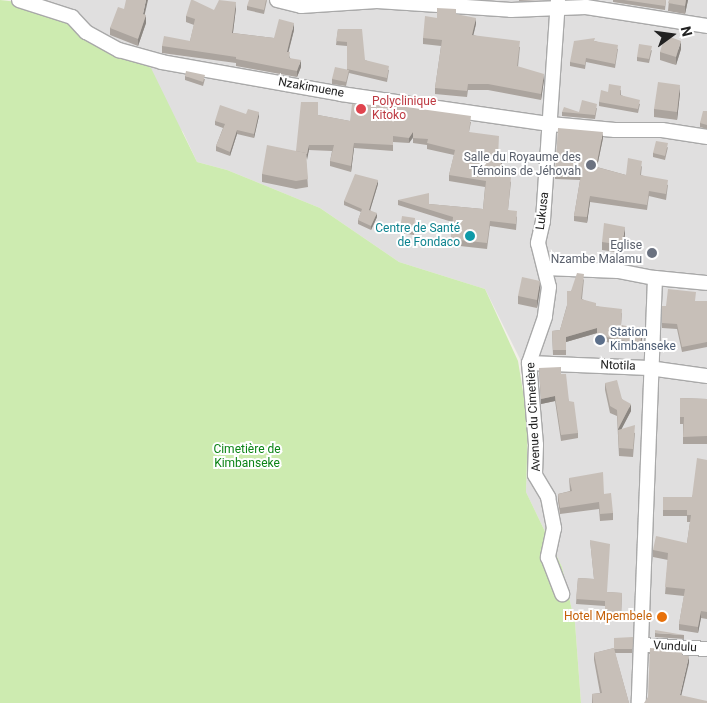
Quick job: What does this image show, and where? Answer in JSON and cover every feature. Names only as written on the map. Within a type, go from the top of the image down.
[{"type":"street","name":"Nzakimuene","points":[[19,0],[72,17],[86,32],[119,50],[162,62],[341,94],[550,124],[615,130],[662,130],[707,137]]},
{"type":"street","points":[[277,0],[301,6],[376,1],[511,10],[559,4],[707,26]]},
{"type":"street","name":"Lukusa","points":[[545,268],[538,242],[550,124],[559,4]]},
{"type":"street","points":[[545,268],[618,271],[655,278],[707,282]]},
{"type":"street","name":"Avenue du Cimetière","points":[[545,268],[549,287],[546,317],[529,363],[536,445],[535,475],[548,497],[554,528],[548,557],[562,594]]},
{"type":"street","points":[[639,703],[649,368],[655,278]]},
{"type":"street","name":"Ntotila","points":[[529,363],[649,368],[707,376]]},
{"type":"street","name":"Vundulu","points":[[642,645],[707,648]]},
{"type":"shaded area","points":[[20,0],[707,0],[707,703],[581,703],[575,623],[562,567],[526,492],[528,422],[520,359],[485,289],[399,262],[320,208],[227,170],[197,162],[183,132],[107,47]]},
{"type":"green space","name":"Cimetière de Kimbanseke","points":[[0,0],[45,5],[107,47],[151,68],[197,162],[227,170],[320,208],[399,262],[485,289],[518,361],[528,422],[526,492],[562,567],[575,623],[581,703],[0,703]]},
{"type":"building","points":[[126,0],[146,0],[143,14],[146,15],[138,39],[110,28],[118,7],[124,9]]},
{"type":"building","points":[[191,0],[214,10],[219,0],[236,2],[232,33],[274,38],[279,19],[294,23],[287,52],[290,52],[289,58],[301,60],[297,71],[236,59],[236,57],[162,46],[164,36],[190,41],[195,19],[186,16]]},
{"type":"building","points":[[249,0],[266,0],[264,10],[247,6]]},
{"type":"building","points":[[624,0],[666,0],[665,6]]},
{"type":"building","points":[[669,0],[686,0],[685,6],[668,3]]},
{"type":"building","points":[[437,8],[456,9],[456,14],[476,18],[472,35],[520,41],[517,66],[544,74],[541,94],[488,84],[468,84],[467,91],[435,88],[442,40],[423,38],[425,16],[437,18]]},
{"type":"building","points":[[338,29],[362,29],[365,60],[389,66],[387,78],[347,69],[347,42],[336,41]]},
{"type":"building","points":[[665,35],[681,41],[676,57],[660,52]]},
{"type":"building","points":[[595,38],[594,41],[618,45],[615,64],[586,58],[585,65],[570,62],[574,41]]},
{"type":"building","points":[[639,44],[652,46],[649,59],[637,57]]},
{"type":"building","points":[[335,67],[349,70],[346,82],[332,79]]},
{"type":"building","points":[[186,71],[205,75],[203,82],[185,76]]},
{"type":"building","points":[[658,82],[680,85],[677,112],[654,109]]},
{"type":"building","points":[[609,84],[621,86],[620,95],[640,100],[638,109],[599,102],[601,90],[608,92]]},
{"type":"building","points":[[582,100],[597,104],[595,115],[562,112],[564,107],[579,112]]},
{"type":"building","points":[[301,102],[318,102],[318,115],[350,121],[352,104],[399,106],[471,116],[469,132],[499,136],[498,158],[502,159],[499,175],[511,177],[508,210],[517,211],[516,224],[490,221],[487,243],[451,239],[453,217],[398,200],[429,193],[429,204],[483,209],[486,181],[449,175],[455,150],[427,143],[428,139],[413,138],[413,132],[409,138],[393,136],[393,145],[354,143],[351,166],[330,161],[334,145],[309,145],[307,154],[296,151]]},
{"type":"building","points":[[220,105],[246,114],[248,109],[259,112],[254,134],[237,130],[230,152],[216,146],[225,124],[215,121]]},
{"type":"building","points":[[703,111],[707,111],[707,125],[700,123]]},
{"type":"building","points":[[558,128],[603,132],[596,167],[626,175],[628,158],[642,161],[640,175],[668,180],[666,194],[649,191],[647,205],[590,196],[587,217],[574,216],[581,175],[555,173]]},
{"type":"building","points":[[656,141],[668,143],[665,156],[653,153]]},
{"type":"building","points":[[267,145],[306,153],[308,179],[296,181],[262,174]]},
{"type":"building","points":[[355,174],[378,180],[369,210],[377,213],[371,226],[358,220],[362,209],[344,201]]},
{"type":"building","points":[[402,216],[415,218],[414,231],[400,229]]},
{"type":"building","points":[[604,223],[625,227],[622,245],[602,242]]},
{"type":"building","points":[[577,273],[584,274],[581,299],[596,303],[596,306],[622,309],[621,325],[643,329],[640,344],[597,335],[597,328],[566,337],[566,350],[553,350],[552,331],[560,330],[567,306],[567,291],[571,291]]},
{"type":"building","points":[[522,277],[540,281],[537,300],[518,296]]},
{"type":"building","points":[[668,289],[696,292],[695,301],[707,301],[707,342],[682,347],[677,324],[662,323],[662,306],[666,306]]},
{"type":"building","points":[[561,367],[561,374],[566,374],[569,401],[574,402],[578,433],[561,435],[555,396],[541,399],[539,368]]},
{"type":"building","points":[[617,380],[622,399],[631,404],[618,429],[617,410],[610,406],[605,383]]},
{"type":"building","points":[[680,398],[707,399],[707,436],[683,437],[684,417],[680,417]]},
{"type":"building","points":[[635,425],[633,449],[619,448],[618,430]]},
{"type":"building","points":[[697,458],[707,460],[707,612],[701,611],[698,627],[679,624],[685,589],[665,587],[668,553],[653,550],[656,536],[687,543],[691,515],[687,515],[687,510],[663,510],[663,497],[692,497]]},
{"type":"building","points":[[603,472],[604,494],[611,493],[613,513],[600,514],[599,502],[560,508],[558,494],[572,491],[569,478]]},
{"type":"building","points":[[590,540],[610,544],[607,592],[622,593],[621,614],[605,613],[605,601],[576,599],[578,578],[594,579]]},
{"type":"building","points":[[655,630],[684,635],[655,633]]},
{"type":"building","points":[[633,637],[632,649],[614,649],[614,638]]},
{"type":"building","points":[[614,648],[629,703],[593,703],[592,694],[602,693],[594,653]]},
{"type":"building","points":[[650,648],[683,650],[682,655],[689,656],[680,695],[707,701],[707,703],[644,703],[648,697]]},
{"type":"place","name":"Polyclinique Kitoko","points":[[361,109]]},
{"type":"place","name":"Salle du Royaume des Témoins de Jéhovah","points":[[591,165]]},
{"type":"place","name":"Centre de Santé de Fondaco","points":[[470,236]]},
{"type":"place","name":"Eglise Nzambe Malamu","points":[[652,253]]},
{"type":"place","name":"Station Kimbanseke","points":[[600,340]]},
{"type":"place","name":"Hotel Mpembele","points":[[662,617]]}]
